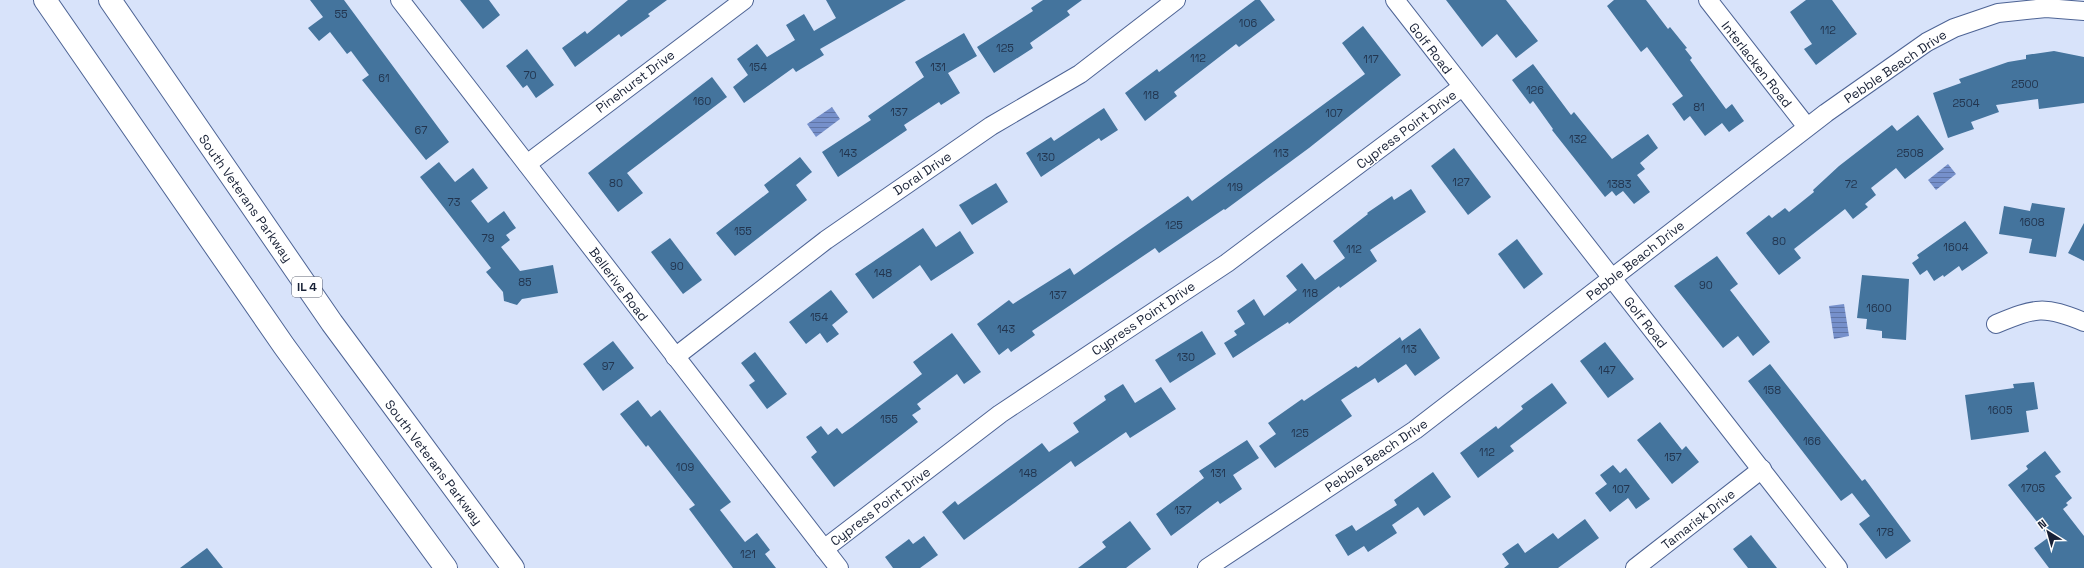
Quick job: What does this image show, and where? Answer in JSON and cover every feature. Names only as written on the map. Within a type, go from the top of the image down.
[{"type":"highway","points":[[45,0],[284,346],[446,568]]},
{"type":"highway","name":"South Veterans Parkway","points":[[115,6],[332,323],[513,568]]},
{"type":"street","name":"Bellerive Road","points":[[400,0],[839,568]]},
{"type":"street","name":"Pinehurst Drive","points":[[527,164],[744,0]]},
{"type":"street","name":"Doral Drive","points":[[675,357],[826,240],[992,126],[1080,74],[1176,0]]},
{"type":"street","name":"Golf Road","points":[[1394,0],[1838,568]]},
{"type":"street","name":"Interlacken Road","points":[[1708,0],[1807,128]]},
{"type":"street","name":"Pebble Beach Drive","points":[[1207,568],[1415,430],[1807,128],[1927,42],[1954,28],[1998,13],[2022,9],[2046,8],[2084,11]]},
{"type":"street","name":"Cypress Point Drive","points":[[824,549],[1000,414],[1227,263],[1462,87]]},
{"type":"street","points":[[1996,324],[2027,312],[2044,309],[2061,312],[2084,322]]},
{"type":"street","name":"Tamarisk Drive","points":[[1635,568],[1762,469]]},
{"type":"water","points":[[832,107],[840,119],[816,137],[807,124]]},
{"type":"water","points":[[1948,164],[1956,174],[1936,190],[1928,180]]},
{"type":"water","points":[[1844,304],[1849,336],[1834,339],[1829,306]]},
{"type":"building","points":[[310,0],[344,0],[449,142],[426,160],[362,80],[369,75],[351,51],[347,54],[330,32],[319,41],[308,28],[323,17]]},
{"type":"building","points":[[460,0],[489,0],[500,15],[483,29]]},
{"type":"building","points":[[628,0],[667,0],[648,14],[650,16],[621,37],[619,34],[575,67],[562,48],[585,31],[587,34]]},
{"type":"building","points":[[826,0],[906,0],[820,49],[824,55],[796,72],[793,68],[744,103],[733,87],[748,75],[737,59],[757,44],[767,57],[795,40],[786,25],[804,14],[814,31],[836,18]]},
{"type":"building","points":[[1043,0],[1082,0],[1067,11],[1070,15],[1030,43],[1033,48],[994,73],[977,47],[1033,11],[1031,8]]},
{"type":"building","points":[[1255,0],[1260,0],[1275,20],[1239,47],[1236,44],[1174,92],[1177,96],[1145,121],[1125,93],[1157,69],[1159,72]]},
{"type":"building","points":[[1446,0],[1506,0],[1538,41],[1516,58],[1497,34],[1482,47]]},
{"type":"building","points":[[1614,0],[1646,0],[1668,29],[1670,27],[1687,48],[1685,49],[1692,58],[1690,60],[1726,109],[1732,104],[1744,121],[1729,132],[1722,123],[1705,136],[1690,116],[1684,121],[1672,104],[1683,96],[1647,47],[1641,52],[1607,6]]},
{"type":"building","points":[[1806,0],[1832,0],[1857,34],[1816,65],[1804,49],[1812,44],[1790,12]]},
{"type":"building","points":[[1363,26],[1401,75],[1309,148],[1225,210],[1224,209],[1159,253],[1155,248],[1032,331],[1035,335],[1011,352],[1008,348],[999,355],[977,324],[1009,300],[1013,304],[1070,268],[1074,275],[1188,196],[1192,201],[1365,74],[1342,43]]},
{"type":"building","points":[[964,33],[977,56],[948,73],[960,93],[941,105],[939,102],[904,125],[907,130],[838,177],[822,152],[871,120],[868,116],[924,77],[915,62]]},
{"type":"building","points":[[527,49],[554,85],[536,98],[527,85],[523,88],[506,66]]},
{"type":"building","points":[[2054,51],[2084,57],[2084,103],[2039,109],[2038,99],[1996,105],[1999,112],[1971,122],[1974,129],[1948,138],[1933,93],[1961,83],[1959,79],[2008,62],[2026,59],[2026,55]]},
{"type":"building","points":[[1533,64],[1571,115],[1574,112],[1612,159],[1648,134],[1658,148],[1640,163],[1645,169],[1637,175],[1650,192],[1634,204],[1623,191],[1616,196],[1612,191],[1605,197],[1552,130],[1553,129],[1533,101],[1530,104],[1512,80]]},
{"type":"building","points":[[712,77],[727,97],[627,173],[643,193],[618,212],[588,173]]},
{"type":"building","points":[[1104,108],[1118,130],[1101,141],[1099,138],[1041,177],[1026,153],[1051,137],[1054,141]]},
{"type":"building","points":[[1918,115],[1944,149],[1905,179],[1896,168],[1871,188],[1876,195],[1865,204],[1868,207],[1853,219],[1845,209],[1794,249],[1801,258],[1779,275],[1746,233],[1769,215],[1772,218],[1785,208],[1789,212],[1814,192],[1813,190],[1839,166],[1892,125],[1897,131]]},
{"type":"building","points":[[1454,148],[1491,197],[1468,215],[1431,166]]},
{"type":"building","points":[[800,157],[812,172],[796,185],[807,200],[735,256],[716,233],[769,192],[764,185]]},
{"type":"building","points":[[439,162],[455,182],[473,168],[488,188],[471,201],[488,223],[504,211],[516,228],[506,235],[510,240],[501,247],[520,271],[553,265],[558,293],[522,299],[517,305],[504,301],[503,292],[486,272],[491,268],[420,177]]},
{"type":"building","points":[[996,183],[1008,202],[972,225],[959,205]]},
{"type":"building","points":[[1411,189],[1426,212],[1370,250],[1377,261],[1340,288],[1339,286],[1289,324],[1288,322],[1233,358],[1224,343],[1237,335],[1234,331],[1245,324],[1237,311],[1254,299],[1264,316],[1297,290],[1286,276],[1302,263],[1315,280],[1345,258],[1333,241],[1368,214],[1367,213],[1392,196],[1394,200]]},
{"type":"building","points":[[2032,203],[2065,208],[2056,257],[2029,253],[2032,239],[1999,234],[2004,206],[2030,211]]},
{"type":"building","points":[[1965,221],[1988,253],[1962,271],[1959,266],[1944,277],[1943,275],[1934,281],[1927,270],[1920,275],[1912,263],[1919,258],[1917,255]]},
{"type":"building","points":[[2084,223],[2084,261],[2068,253]]},
{"type":"building","points":[[923,228],[936,247],[960,231],[974,253],[931,281],[920,265],[873,299],[855,274]]},
{"type":"building","points":[[670,238],[702,280],[683,294],[651,252]]},
{"type":"building","points":[[1517,239],[1543,274],[1524,289],[1498,254]]},
{"type":"building","points":[[1717,256],[1738,284],[1730,290],[1770,342],[1753,356],[1738,336],[1723,348],[1674,286]]},
{"type":"building","points":[[1862,275],[1909,279],[1906,340],[1882,338],[1882,331],[1866,329],[1867,319],[1857,318]]},
{"type":"building","points":[[831,290],[848,312],[832,325],[839,334],[827,343],[820,333],[806,344],[789,322]]},
{"type":"building","points":[[1420,328],[1440,358],[1415,376],[1406,364],[1378,383],[1375,378],[1341,400],[1352,416],[1275,468],[1259,446],[1276,434],[1268,423],[1302,399],[1304,401],[1356,366],[1358,368],[1400,337],[1402,341]]},
{"type":"building","points":[[1202,331],[1216,354],[1170,383],[1155,360]]},
{"type":"building","points":[[952,333],[981,372],[964,384],[957,374],[917,404],[921,409],[912,415],[918,422],[834,487],[811,457],[817,452],[806,437],[821,426],[828,435],[837,428],[842,434],[852,427],[922,374],[913,362]]},
{"type":"building","points":[[613,341],[634,368],[603,391],[583,364]]},
{"type":"building","points":[[1605,342],[1634,379],[1608,398],[1580,361]]},
{"type":"building","points":[[755,352],[787,394],[767,409],[749,385],[755,381],[741,363]]},
{"type":"building","points":[[1770,364],[1862,481],[1865,479],[1911,541],[1886,559],[1859,524],[1870,516],[1852,493],[1841,501],[1748,381]]},
{"type":"building","points":[[2034,382],[2038,409],[2026,411],[2029,432],[1971,440],[1965,395],[2014,388],[2013,384]]},
{"type":"building","points":[[1552,383],[1567,403],[1510,446],[1514,451],[1478,478],[1460,453],[1496,426],[1498,429],[1523,409],[1521,406]]},
{"type":"building","points":[[1123,384],[1135,403],[1161,387],[1176,409],[1130,438],[1126,432],[1075,467],[1071,461],[964,540],[942,512],[955,501],[958,505],[1042,443],[1049,452],[1079,432],[1073,423],[1106,400],[1104,396]]},
{"type":"building","points":[[638,400],[651,417],[660,410],[731,502],[720,510],[745,542],[757,533],[770,550],[765,554],[776,568],[733,568],[689,509],[695,505],[648,445],[646,447],[620,414]]},
{"type":"building","points":[[1660,422],[1682,450],[1686,446],[1699,462],[1672,484],[1637,440]]},
{"type":"building","points":[[1247,440],[1259,458],[1233,475],[1242,489],[1220,504],[1218,501],[1171,536],[1156,514],[1204,478],[1199,471]]},
{"type":"building","points":[[2045,451],[2061,472],[2055,476],[2072,498],[2066,503],[2068,505],[2063,509],[2084,536],[2084,568],[2049,568],[2034,548],[2049,537],[2008,485],[2028,469],[2026,466]]},
{"type":"building","points":[[1613,465],[1620,473],[1626,468],[1650,499],[1636,509],[1628,498],[1610,512],[1595,493],[1607,484],[1600,475]]},
{"type":"building","points":[[1433,472],[1451,497],[1424,516],[1418,507],[1392,525],[1397,533],[1368,552],[1364,546],[1348,556],[1335,535],[1352,525],[1356,531],[1397,505],[1394,500]]},
{"type":"building","points":[[1585,519],[1599,538],[1558,568],[1504,568],[1509,564],[1502,554],[1518,543],[1525,553],[1553,533],[1558,539]]},
{"type":"building","points":[[1130,521],[1151,549],[1126,568],[1078,568],[1106,547],[1102,542]]},
{"type":"building","points":[[1751,535],[1777,568],[1748,568],[1733,549]]},
{"type":"building","points":[[924,536],[938,555],[920,568],[893,568],[885,557],[909,539],[913,544]]},
{"type":"building","points":[[207,548],[223,568],[180,568]]}]
